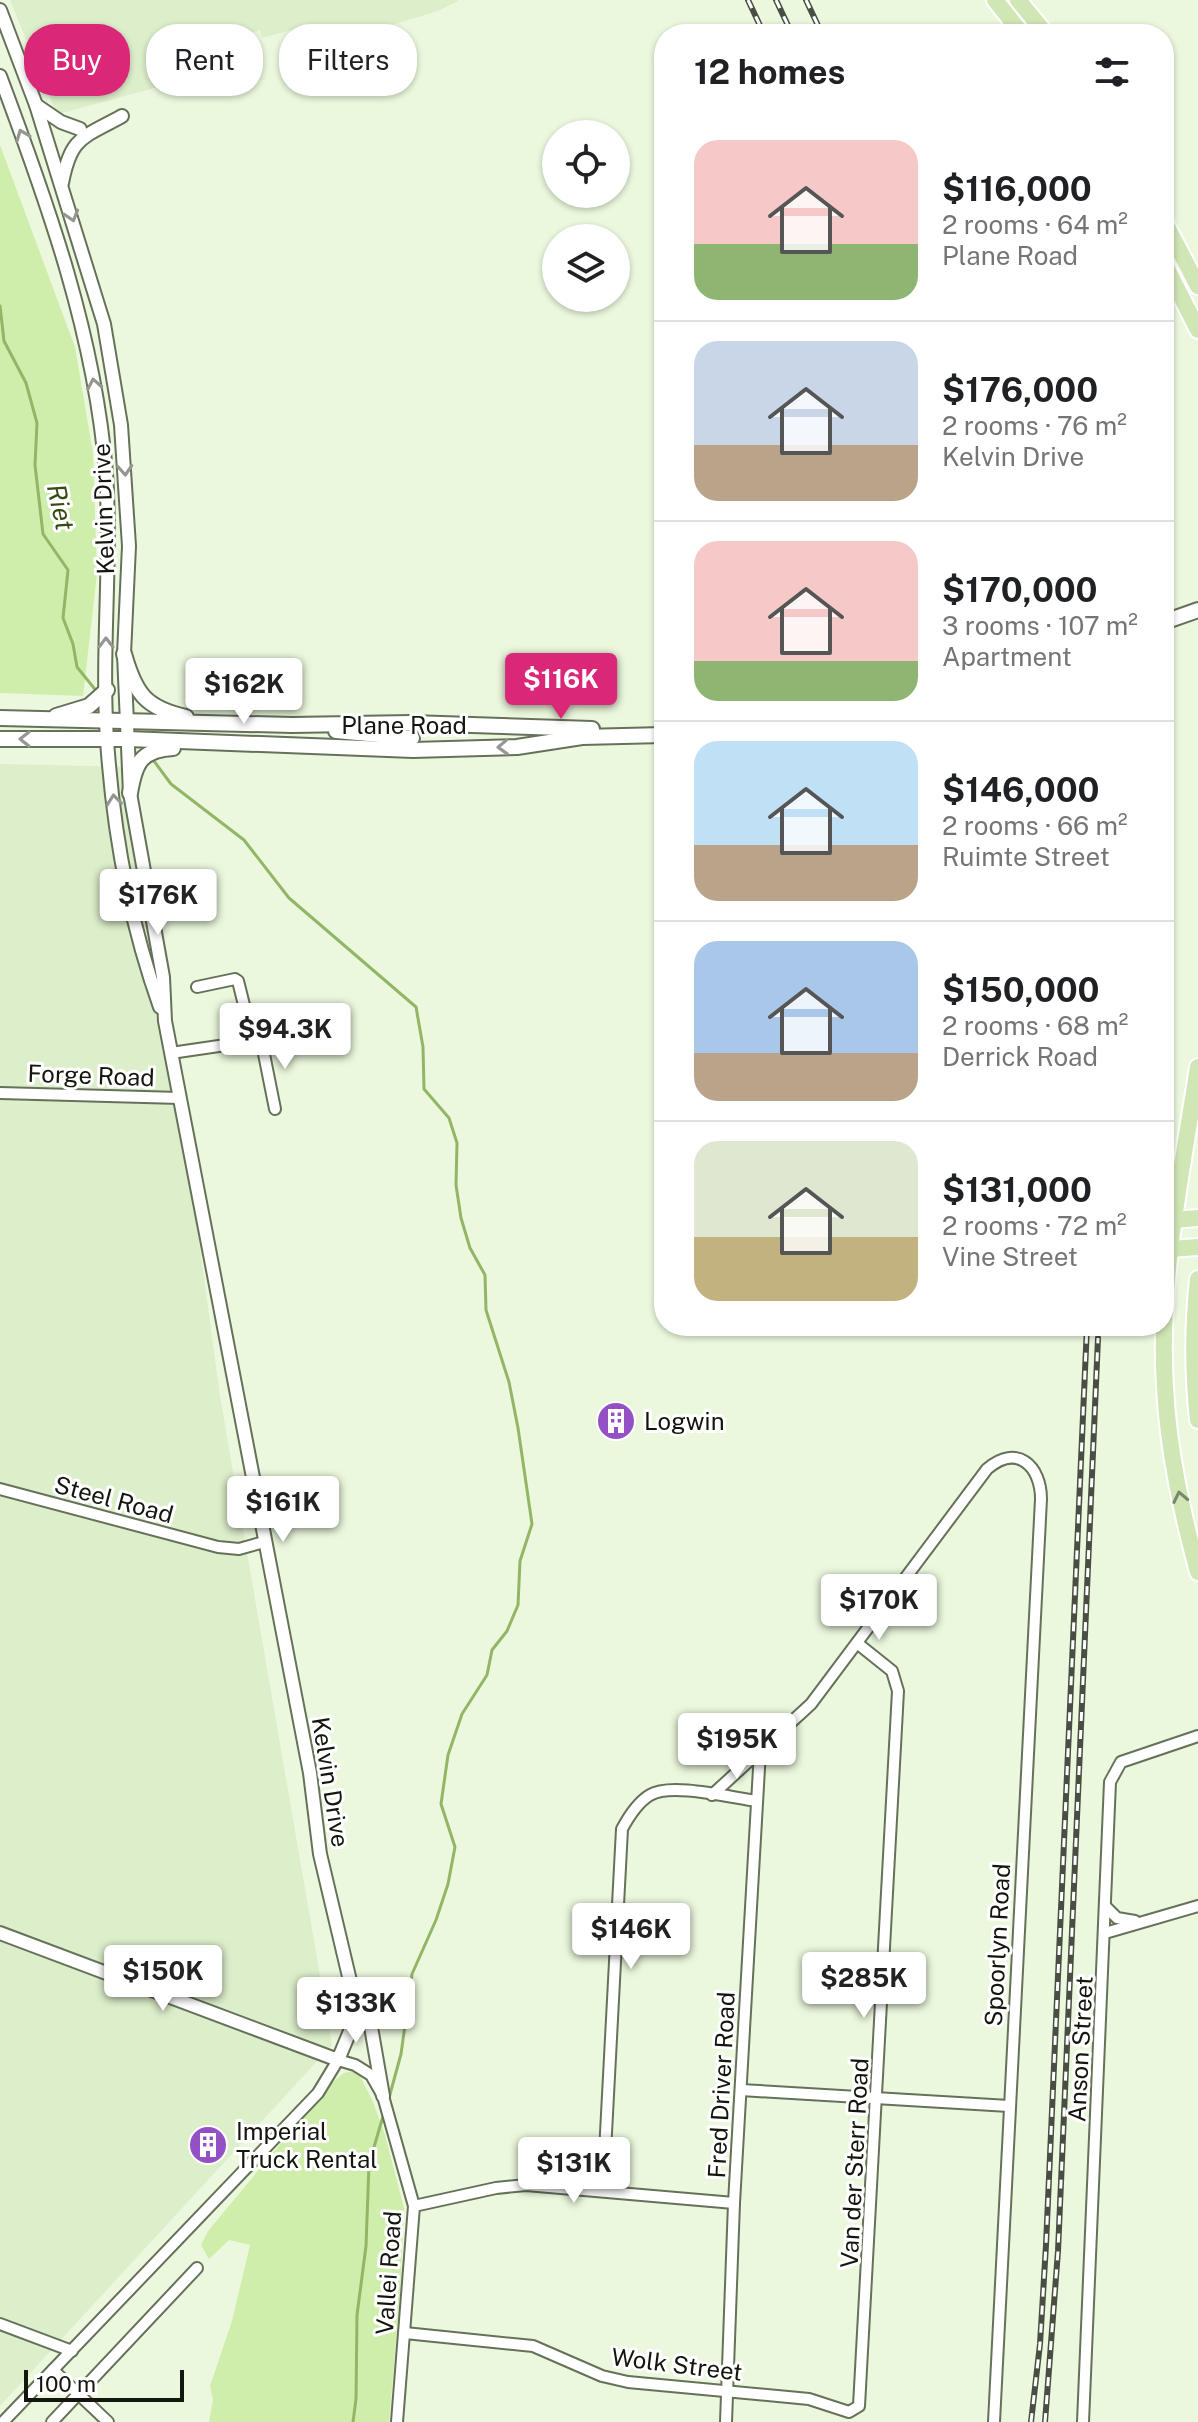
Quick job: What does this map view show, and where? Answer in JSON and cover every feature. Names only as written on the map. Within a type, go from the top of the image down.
[{"type":"main road","points":[[995,0],[1014,24]]},
{"type":"main road","points":[[1018,0],[1038,24]]},
{"type":"main road","points":[[1174,240],[1198,286]]},
{"type":"main road","points":[[1174,283],[1198,330]]},
{"type":"main road","points":[[1174,618],[1198,610]]},
{"type":"main road","points":[[124,654],[138,693],[152,705],[170,714],[216,723]]},
{"type":"main road","points":[[36,720],[89,706],[107,690]]},
{"type":"main road","name":"Plane Road","points":[[0,718],[126,723],[411,723],[654,734]]},
{"type":"main road","points":[[292,725],[370,736],[412,738]]},
{"type":"main road","name":"Plane Road","points":[[0,739],[128,739],[413,750],[517,747],[582,737],[654,734]]},
{"type":"main road","points":[[130,793],[134,771],[145,756],[162,748],[196,743]]},
{"type":"main road","points":[[1198,1067],[1174,1220],[1198,1218]]},
{"type":"main road","points":[[1174,1249],[1198,1247]]},
{"type":"main road","points":[[1198,1279],[1194,1355],[1198,1420]]},
{"type":"main road","points":[[1164,1336],[1165,1386],[1177,1480],[1198,1572]]},
{"type":"street","name":"Kelvin Drive","points":[[0,10],[36,105],[104,324],[121,425],[129,546],[124,654],[130,793],[163,977],[165,1021],[310,1773],[323,1868],[334,1923],[353,1986],[353,2024],[338,2060],[318,2093],[3,2422]]},
{"type":"street","name":"Kelvin Drive","points":[[0,76],[51,213],[89,355],[99,410],[106,488],[107,739],[122,861],[151,983],[165,1021]]},
{"type":"street","points":[[36,105],[61,122],[80,129]]},
{"type":"street","points":[[62,184],[67,157],[74,145],[122,116]]},
{"type":"street","points":[[197,987],[235,979],[238,981],[275,1109]]},
{"type":"street","points":[[171,1053],[292,1033]]},
{"type":"street","name":"Forge Road","points":[[0,1093],[180,1098]]},
{"type":"street","name":"Spoorlyn Road","points":[[857,1643],[987,1469],[998,1461],[1014,1458],[1026,1462],[1036,1471],[1041,1499],[994,2422]]},
{"type":"street","name":"Steel Road","points":[[0,1489],[218,1547],[239,1549],[264,1542]]},
{"type":"street","points":[[712,1795],[811,1704],[857,1643]]},
{"type":"street","name":"Van der Sterr Road","points":[[853,2412],[859,2406],[861,2394],[898,1691],[895,1677],[887,1665],[857,1643]]},
{"type":"street","name":"Anson Street","points":[[1083,2422],[1110,1782],[1121,1762],[1198,1736]]},
{"type":"street","name":"Fred Driver Road","points":[[726,2422],[734,2203],[760,1751]]},
{"type":"street","points":[[603,2190],[622,1829],[638,1806],[657,1792],[680,1791],[757,1801]]},
{"type":"street","points":[[1105,1933],[1198,1906]]},
{"type":"street","points":[[1106,1907],[1117,1918],[1143,1922]]},
{"type":"street","points":[[0,1933],[338,2060]]},
{"type":"street","points":[[353,1986],[371,2027],[383,2096]]},
{"type":"street","name":"Vallei Road","points":[[338,2060],[371,2075],[383,2096],[414,2206],[397,2422]]},
{"type":"street","points":[[741,2090],[1009,2106]]},
{"type":"street","points":[[414,2206],[513,2186],[541,2185],[734,2203]]},
{"type":"street","points":[[52,2422],[197,2268]]},
{"type":"street","points":[[0,2324],[72,2351]]},
{"type":"street","name":"Wolk Street","points":[[405,2333],[523,2344],[612,2379],[809,2399],[853,2412]]},
{"type":"street","points":[[53,2370],[108,2422]]},
{"type":"shaded area","points":[[10,0],[458,0],[438,11],[395,24],[279,24],[279,33],[263,38],[263,24],[146,24],[146,90],[130,95],[130,24],[24,24],[24,34]]},
{"type":"shaded area","points":[[49,96],[125,96],[62,113],[54,108]]},
{"type":"shaded area","points":[[0,764],[135,767],[220,1396],[332,2045],[0,2406]]},
{"type":"green space","points":[[0,145],[75,347],[93,453],[97,574],[83,696],[0,693]]},
{"type":"green space","points":[[357,2070],[385,2135],[404,2208],[389,2422],[209,2422],[213,2400],[210,2386],[232,2321],[250,2245],[229,2240],[209,2259],[201,2245],[208,2231],[330,2084],[344,2073]]},
{"type":"waterway","name":"Riet","points":[[0,306],[4,341],[26,383],[37,423],[35,465],[43,534],[68,570],[63,618],[73,644],[77,667],[98,693]]},
{"type":"waterway","points":[[151,757],[171,784],[244,840],[289,898],[416,1007],[423,1047],[424,1089],[449,1118],[457,1143],[456,1185],[461,1218],[470,1248],[485,1275],[486,1310],[509,1382],[518,1428],[532,1524],[520,1561],[518,1605],[507,1631],[492,1650],[487,1675],[462,1714],[448,1755],[441,1804],[455,1847],[448,1884],[436,1920],[412,1974],[401,2054],[389,2098]]},
{"type":"waterway","points":[[353,2422],[357,2315],[366,2246],[369,2164],[384,2113]]},
{"type":"railway","points":[[748,0],[759,24]]},
{"type":"railway","points":[[776,0],[787,24]]},
{"type":"railway","points":[[806,0],[817,24]]},
{"type":"railway","points":[[1031,2422],[1046,2245],[1087,1336]]},
{"type":"railway","points":[[1045,2422],[1058,2251],[1098,1338]]},
{"type":"place","name":"Logwin","points":[[616,1421]]},
{"type":"place","name":"Imperial Truck Rental","points":[[208,2145]]}]
